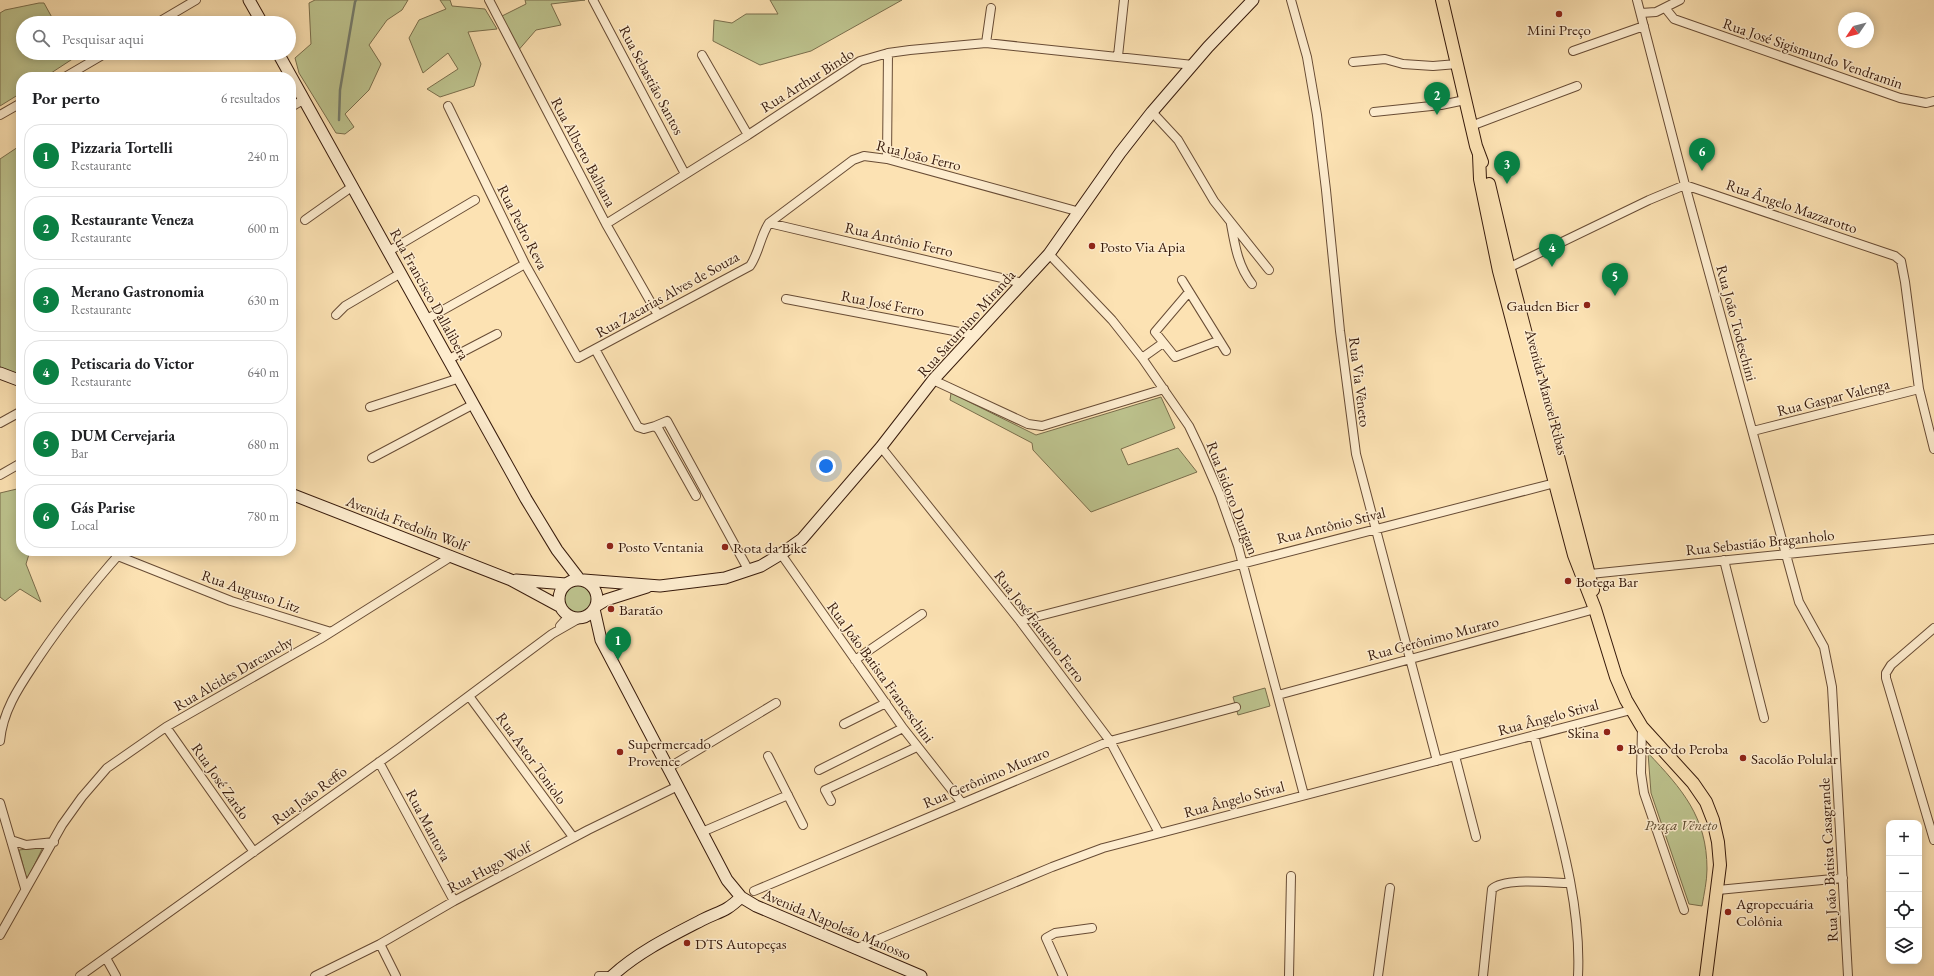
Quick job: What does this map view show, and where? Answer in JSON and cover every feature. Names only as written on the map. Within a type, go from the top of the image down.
[{"type":"main road","points":[[249,0],[258,16]]},
{"type":"main road","name":"Rua Saturnino Miranda","points":[[582,580],[651,586],[692,583],[725,578],[749,571],[781,554],[802,539],[881,447],[933,380],[1049,254],[1080,212],[1120,153],[1152,112],[1253,0]]},
{"type":"main road","name":"Avenida Manoel Ribas","points":[[1442,0],[1479,155],[1480,179],[1504,270],[1590,574],[1596,609]]},
{"type":"main road","name":"Rua Francisco Dallalibera","points":[[282,60],[288,72]]},
{"type":"main road","name":"Rua Francisco Dallalibera","points":[[296,87],[402,273],[556,550],[567,583]]},
{"type":"main road","name":"Avenida Manoel Ribas","points":[[1504,270],[1555,483],[1577,564],[1596,609],[1616,677],[1631,710],[1642,727],[1693,783],[1710,811],[1716,830],[1719,854],[1718,890],[1706,976]]},
{"type":"main road","points":[[0,373],[16,379]]},
{"type":"main road","name":"Avenida Fredolin Wolf","points":[[296,496],[511,580],[560,607]]},
{"type":"main road","name":"Rua Francisco Dallalibera","points":[[556,550],[582,580]]},
{"type":"main road","name":"Avenida Fredolin Wolf","points":[[511,580],[567,583]]},
{"type":"main road","points":[[601,640],[575,617],[560,607],[559,594],[567,583],[582,580],[594,588],[596,594],[595,608],[601,640],[728,880],[741,897],[724,904],[704,919],[639,956],[612,976]]},
{"type":"main road","name":"Rua Saturnino Miranda","points":[[595,608],[606,600],[651,586]]},
{"type":"main road","points":[[575,617],[590,614],[595,608]]},
{"type":"main road","name":"Avenida Napoleão Manosso","points":[[741,897],[756,906],[921,976]]},
{"type":"street","points":[[169,16],[196,0]]},
{"type":"street","name":"Rua Alberto Balhana","points":[[488,0],[606,224],[658,315]]},
{"type":"street","name":"Rua Sebastião Santos","points":[[593,0],[685,174]]},
{"type":"street","points":[[1118,56],[1124,0]]},
{"type":"street","name":"Rua Via Vêneto","points":[[1291,0],[1307,57],[1316,115],[1353,434],[1375,528],[1437,760]]},
{"type":"street","name":"Rua João Todeschini","points":[[1637,0],[1685,185],[1801,608],[1824,647]]},
{"type":"street","points":[[1641,13],[1656,12],[1666,9],[1680,0]]},
{"type":"street","points":[[986,43],[991,8]]},
{"type":"street","name":"Rua José Sigismundo Vendramin","points":[[1666,9],[1674,19],[1900,98],[1926,103],[1934,101]]},
{"type":"street","points":[[1573,51],[1644,26]]},
{"type":"street","name":"Rua Arthur Bindo","points":[[606,224],[748,135],[860,62],[888,53],[986,43],[1193,65]]},
{"type":"street","points":[[887,159],[888,53]]},
{"type":"street","points":[[702,55],[748,135]]},
{"type":"street","points":[[1354,62],[1385,59],[1403,64],[1433,66],[1457,64]]},
{"type":"street","points":[[74,72],[94,60]]},
{"type":"street","points":[[1471,126],[1577,86]]},
{"type":"street","points":[[296,104],[303,100]]},
{"type":"street","points":[[1374,112],[1441,105],[1465,100]]},
{"type":"street","points":[[0,115],[16,106]]},
{"type":"street","name":"Rua Pedro Reva","points":[[448,106],[525,264],[578,358]]},
{"type":"street","points":[[1152,112],[1178,140],[1214,201],[1269,270]]},
{"type":"street","name":"Rua João Ferro","points":[[769,223],[853,160],[864,156],[887,159],[1080,212]]},
{"type":"street","points":[[1504,270],[1649,200],[1685,185]]},
{"type":"street","name":"Rua Ângelo Mazzarotto","points":[[1685,185],[1899,258],[1908,294],[1919,389],[1934,449]]},
{"type":"street","points":[[305,220],[353,186]]},
{"type":"street","points":[[389,251],[475,200]]},
{"type":"street","name":"Rua Antônio Ferro","points":[[769,223],[1023,283]]},
{"type":"street","name":"Rua Zacarias Alves de Souza","points":[[578,358],[750,266],[756,257],[762,234],[769,223]]},
{"type":"street","points":[[1231,223],[1243,272],[1252,284]]},
{"type":"street","name":"Rua Isidoro Durigan","points":[[1049,254],[1112,320],[1142,358],[1189,426],[1203,455],[1220,495],[1243,562],[1304,795]]},
{"type":"street","points":[[427,319],[525,264]]},
{"type":"street","points":[[336,314],[345,306],[402,273]]},
{"type":"street","points":[[1182,280],[1226,351]]},
{"type":"street","points":[[1189,292],[1155,332],[1163,344],[1175,357],[1218,340]]},
{"type":"street","name":"Rua José Ferro","points":[[786,299],[975,335]]},
{"type":"street","points":[[449,359],[497,334]]},
{"type":"street","points":[[1142,358],[1163,344]]},
{"type":"street","points":[[594,349],[638,427],[644,429],[667,421],[749,571]]},
{"type":"street","points":[[370,407],[460,378]]},
{"type":"street","points":[[933,380],[1028,424],[1042,426],[1164,389]]},
{"type":"street","name":"Rua Gaspar Valenga","points":[[1753,431],[1919,389]]},
{"type":"street","points":[[372,458],[474,404]]},
{"type":"street","points":[[0,423],[16,414]]},
{"type":"street","points":[[655,426],[659,430],[696,496]]},
{"type":"street","name":"Rua José Faustino Ferro","points":[[881,447],[1020,621],[1110,741],[1159,833]]},
{"type":"street","points":[[0,475],[16,466]]},
{"type":"street","name":"Rua Antônio Stival","points":[[1020,621],[1243,562],[1555,483]]},
{"type":"street","name":"Rua Sebastião Braganholo","points":[[1590,574],[1934,539]]},
{"type":"street","name":"Rua João Batista Franceschini","points":[[781,554],[903,728],[962,803]]},
{"type":"street","points":[[0,741],[1,729],[14,694],[60,626],[118,556]]},
{"type":"street","name":"Rua Augusto Litz","points":[[127,556],[231,601],[331,632]]},
{"type":"street","name":"Rua Alcides Darcanchy","points":[[0,935],[25,888],[54,842],[62,825],[97,778],[107,768],[166,727],[331,632],[452,556]]},
{"type":"street","points":[[1724,560],[1764,718]]},
{"type":"street","name":"Rua Gerônimo Muraro","points":[[1278,695],[1596,609]]},
{"type":"street","points":[[855,660],[922,614]]},
{"type":"street","name":"Rua João Reffo","points":[[80,976],[379,762],[575,617]]},
{"type":"street","points":[[1934,628],[1891,666],[1886,673],[1886,678],[1934,840]]},
{"type":"street","name":"Rua João Batista Casagrande","points":[[1824,647],[1832,687],[1848,976]]},
{"type":"street","name":"Rua Astor Toniolo","points":[[469,696],[573,837]]},
{"type":"street","points":[[668,768],[776,703]]},
{"type":"street","points":[[844,724],[886,703]]},
{"type":"street","name":"Rua Gerônimo Muraro","points":[[754,891],[1110,741],[1236,707]]},
{"type":"street","name":"Rua Ângelo Stival","points":[[856,948],[1063,862],[1103,848],[1631,710]]},
{"type":"street","name":"Rua José Zardo","points":[[166,727],[254,852]]},
{"type":"street","points":[[1642,727],[1641,773],[1644,793],[1684,910]]},
{"type":"street","points":[[818,770],[903,728]]},
{"type":"street","points":[[1534,735],[1570,883],[1578,930],[1578,976]]},
{"type":"street","points":[[831,801],[825,790],[917,747]]},
{"type":"street","points":[[768,756],[803,825]]},
{"type":"street","points":[[1455,756],[1476,838]]},
{"type":"street","name":"Rua Mantova","points":[[379,762],[454,901]]},
{"type":"street","name":"Rua Hugo Wolf","points":[[315,976],[380,944],[454,901],[573,837],[678,786]]},
{"type":"street","points":[[702,832],[788,796]]},
{"type":"street","points":[[0,803],[25,888]]},
{"type":"street","points":[[11,840],[26,845],[54,842]]},
{"type":"street","points":[[1289,976],[1291,876]]},
{"type":"street","points":[[1718,890],[1843,878]]},
{"type":"street","points":[[1483,976],[1492,889],[1496,885],[1510,882],[1570,883]]},
{"type":"street","points":[[1378,976],[1390,888]]},
{"type":"street","points":[[1063,976],[1046,938],[1055,933],[1092,928]]},
{"type":"street","points":[[380,944],[396,976]]},
{"type":"street","points":[[106,958],[116,976]]},
{"type":"street","points":[[599,976],[608,976]]},
{"type":"green space","points":[[315,0],[408,0],[402,10],[387,20],[369,45],[381,64],[369,90],[345,114],[354,127],[345,134],[336,133],[299,73],[296,57],[311,44],[309,3]]},
{"type":"green space","points":[[440,0],[450,0],[452,6],[485,9],[497,29],[468,32],[481,64],[474,86],[440,97],[427,89],[458,69],[448,53],[423,73],[409,38],[419,20],[446,9]]},
{"type":"green space","points":[[525,0],[585,0],[551,4],[561,25],[536,30],[516,53],[502,16],[526,4]]},
{"type":"green space","points":[[770,0],[902,0],[811,51],[760,65],[713,41],[714,20],[732,23],[746,14],[778,14]]},
{"type":"green space","points":[[44,3],[51,16],[16,16],[16,60],[71,60],[53,72],[16,72],[16,96],[0,106],[0,13],[5,10]]},
{"type":"green space","points":[[16,148],[16,374],[0,367],[0,159]]},
{"type":"green space","points":[[951,393],[1036,435],[1161,397],[1175,428],[1121,449],[1128,465],[1178,448],[1197,472],[1091,512],[1033,450],[1032,443],[950,400]]},
{"type":"green space","points":[[16,489],[16,556],[28,556],[26,564],[41,602],[20,589],[5,601],[0,597],[0,493]]},
{"type":"green space","points":[[578,583],[587,586],[591,590],[594,599],[591,608],[587,612],[578,615],[569,612],[565,608],[562,599],[565,590],[569,586]]},
{"type":"green space","points":[[1265,688],[1270,706],[1238,715],[1233,697]]},
{"type":"green space","name":"Praça Vêneto","points":[[1648,753],[1682,792],[1697,819],[1703,834],[1707,869],[1702,906],[1689,904],[1651,793]]},
{"type":"green space","points":[[43,847],[27,880],[19,850]]},
{"type":"waterway","points":[[339,120],[340,90],[356,0]]},
{"type":"place","name":"Mini Preço","points":[[1559,14]]},
{"type":"place","name":"Restaurante Veneza","points":[[1437,115]]},
{"type":"place","name":"Gás Parise","points":[[1702,171]]},
{"type":"place","name":"Merano Gastronomia","points":[[1507,184]]},
{"type":"place","name":"Posto Via Apia","points":[[1092,246]]},
{"type":"place","name":"Petiscaria do Victor","points":[[1552,267]]},
{"type":"place","name":"DUM Cervejaria","points":[[1615,296]]},
{"type":"place","name":"Gauden Bier","points":[[1587,305]]},
{"type":"place","name":"Posto Ventania","points":[[610,546]]},
{"type":"place","name":"Rota da Bike","points":[[725,547]]},
{"type":"place","name":"Botega Bar","points":[[1568,581]]},
{"type":"place","name":"Baratão","points":[[611,609]]},
{"type":"place","name":"Pizzaria Tortelli","points":[[618,660]]},
{"type":"place","name":"Skina","points":[[1607,732]]},
{"type":"place","name":"Boteco do Peroba","points":[[1620,748]]},
{"type":"place","name":"Supermercado Provence","points":[[620,752]]},
{"type":"place","name":"Sacolão Polular","points":[[1743,758]]},
{"type":"place","name":"Agropecuária Colônia","points":[[1728,912]]},
{"type":"place","name":"DTS Autopeças","points":[[687,943]]}]
